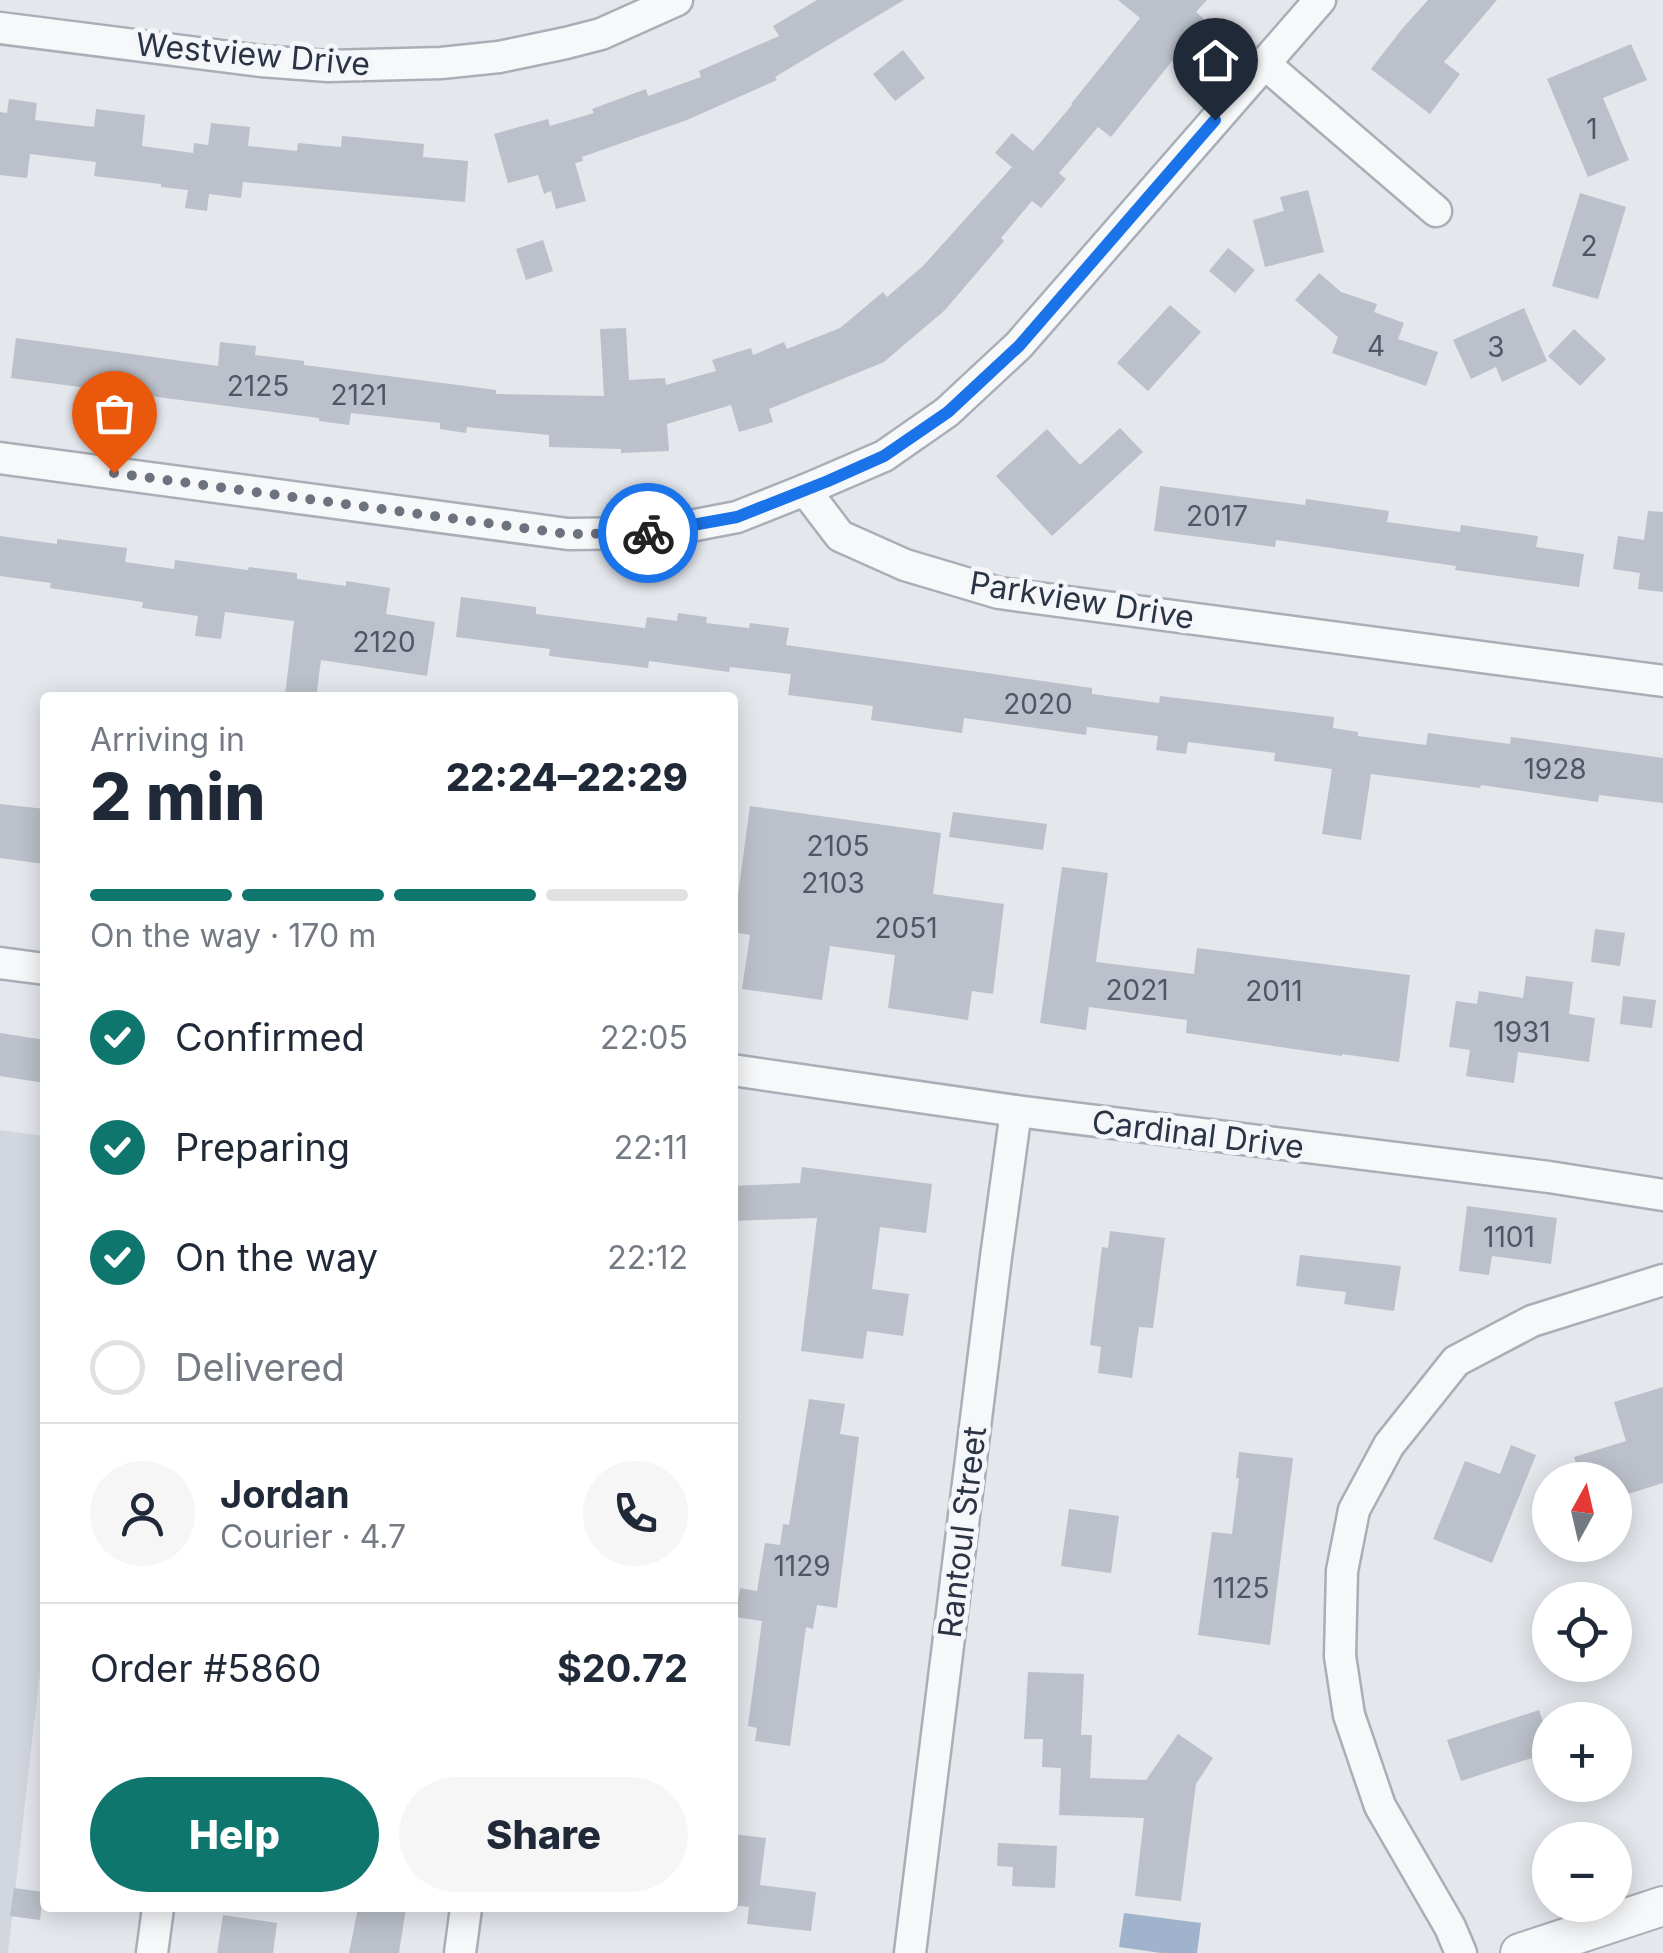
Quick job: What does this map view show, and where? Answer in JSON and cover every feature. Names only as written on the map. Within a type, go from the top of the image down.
[{"type":"street","name":"Westview Drive","points":[[0,28],[261,61],[328,66],[424,63],[500,57],[566,44],[601,34],[677,0]]},
{"type":"street","points":[[0,458],[568,534],[654,533],[737,517],[884,456],[948,412],[1019,346],[1320,0]]},
{"type":"street","points":[[1265,64],[1436,211]]},
{"type":"street","name":"Parkview Drive","points":[[805,490],[840,536],[905,565],[999,592],[1663,681]]},
{"type":"street","points":[[0,963],[40,968]]},
{"type":"street","name":"Cardinal Drive","points":[[738,1071],[1016,1112],[1549,1176],[1663,1195]]},
{"type":"street","name":"Rantoul Street","points":[[910,1953],[1016,1112]]},
{"type":"street","points":[[1460,1953],[1450,1926],[1380,1806],[1349,1714],[1340,1656],[1342,1570],[1354,1510],[1389,1446],[1456,1361],[1532,1321],[1663,1280]]},
{"type":"street","points":[[1520,1953],[1663,1906]]},
{"type":"street","points":[[152,1953],[157,1912]]},
{"type":"street","points":[[460,1953],[465,1912]]},
{"type":"shaded area","points":[[0,1130],[40,1135],[40,1671],[8,1953],[0,1953]]},
{"type":"water","points":[[1124,1913],[1201,1923],[1197,1953],[1119,1947]]},
{"type":"building","points":[[817,0],[904,0],[775,77],[777,80],[687,120],[582,157],[583,161],[575,163],[586,201],[556,209],[551,191],[544,194],[538,175],[508,183],[494,134],[548,119],[550,126],[594,113],[592,109],[646,89],[648,96],[701,77],[699,71],[779,36],[773,26]]},
{"type":"building","points":[[1118,0],[1207,0],[1196,12],[1205,20],[1111,137],[1098,127],[1059,173],[1066,179],[1041,208],[1032,201],[1001,238],[1004,241],[945,310],[884,362],[769,409],[773,422],[739,432],[731,405],[667,424],[669,451],[621,453],[621,449],[549,447],[549,435],[467,427],[466,433],[440,429],[440,423],[351,413],[349,425],[11,378],[16,338],[218,366],[220,342],[256,346],[255,355],[304,361],[304,365],[496,390],[496,394],[604,396],[600,329],[626,328],[629,380],[665,378],[666,385],[716,371],[712,360],[751,348],[753,355],[784,342],[787,349],[840,328],[883,292],[887,297],[923,266],[1012,167],[995,153],[1012,133],[1033,151],[1140,18]]},
{"type":"building","points":[[1428,0],[1497,0],[1444,62],[1460,74],[1430,114],[1371,69]]},
{"type":"building","points":[[1631,44],[1647,80],[1603,98],[1629,160],[1588,177],[1547,79]]},
{"type":"building","points":[[903,50],[925,78],[895,101],[873,74]]},
{"type":"building","points":[[9,99],[37,103],[35,120],[94,127],[96,109],[145,115],[142,146],[193,153],[194,143],[208,145],[211,123],[250,127],[248,146],[297,151],[298,143],[341,147],[342,136],[424,144],[423,157],[468,161],[465,202],[243,182],[241,198],[209,194],[207,211],[185,208],[188,190],[94,176],[96,162],[30,154],[27,178],[0,175],[0,112],[7,113]]},
{"type":"building","points":[[1308,190],[1324,252],[1265,267],[1253,220],[1284,211],[1280,197]]},
{"type":"building","points":[[1580,193],[1626,207],[1598,299],[1552,286]]},
{"type":"building","points":[[543,240],[553,271],[526,280],[516,249]]},
{"type":"building","points":[[1228,248],[1255,270],[1235,293],[1209,271]]},
{"type":"building","points":[[1319,273],[1341,292],[1377,304],[1374,312],[1404,323],[1398,339],[1438,352],[1426,386],[1332,353],[1338,337],[1295,300]]},
{"type":"building","points":[[1170,305],[1201,332],[1148,391],[1117,363]]},
{"type":"building","points":[[1524,308],[1547,361],[1502,382],[1496,367],[1471,379],[1453,340]]},
{"type":"building","points":[[1574,329],[1606,359],[1580,386],[1548,356]]},
{"type":"building","points":[[1120,428],[1143,452],[1052,536],[996,476],[1047,429],[1080,465]]},
{"type":"building","points":[[1160,486],[1305,505],[1306,499],[1389,511],[1387,522],[1460,532],[1461,525],[1538,536],[1536,547],[1584,554],[1579,587],[1276,540],[1275,547],[1154,531]]},
{"type":"building","points":[[1648,511],[1663,512],[1663,592],[1638,589],[1640,573],[1613,569],[1618,536],[1644,540]]},
{"type":"building","points":[[0,536],[127,548],[125,562],[174,569],[175,560],[297,573],[297,579],[346,586],[346,581],[390,588],[386,614],[435,622],[427,676],[321,660],[317,692],[285,692],[294,621],[225,612],[221,639],[195,636],[198,616],[142,608],[143,602],[0,576]]},
{"type":"building","points":[[461,597],[536,607],[536,614],[645,628],[647,617],[677,621],[678,613],[707,617],[706,623],[789,628],[786,645],[1092,688],[1092,694],[1159,703],[1160,696],[1334,717],[1333,728],[1358,732],[1358,736],[1426,745],[1428,733],[1510,744],[1511,737],[1663,758],[1663,803],[1599,795],[1598,802],[1371,774],[1361,840],[1322,834],[1332,769],[1274,761],[1275,753],[1188,742],[1186,754],[1156,750],[1158,736],[1087,727],[1086,735],[964,718],[962,733],[871,720],[873,706],[788,695],[791,674],[730,667],[729,672],[649,661],[648,668],[549,656],[550,649],[456,637]]},
{"type":"building","points":[[0,804],[40,808],[40,863],[0,858]]},
{"type":"building","points":[[750,806],[941,833],[933,894],[1004,904],[993,994],[972,991],[968,1020],[888,1008],[895,955],[830,946],[822,1000],[742,989],[750,935],[738,933],[738,895]]},
{"type":"building","points":[[953,812],[1047,824],[1043,850],[949,837]]},
{"type":"building","points":[[1062,867],[1108,873],[1096,962],[1194,974],[1197,948],[1410,975],[1399,1062],[1186,1033],[1187,1020],[1089,1007],[1086,1030],[1040,1023]]},
{"type":"building","points":[[1595,929],[1625,933],[1620,966],[1591,962]]},
{"type":"building","points":[[1526,976],[1573,982],[1569,1014],[1595,1018],[1589,1062],[1518,1052],[1514,1083],[1466,1076],[1470,1050],[1449,1047],[1456,1001],[1477,1004],[1479,991],[1523,998]]},
{"type":"building","points":[[1623,996],[1656,1000],[1652,1028],[1620,1024]]},
{"type":"building","points":[[0,1033],[40,1039],[40,1082],[0,1076]]},
{"type":"building","points":[[802,1167],[932,1184],[926,1233],[880,1227],[872,1289],[909,1294],[903,1336],[867,1331],[863,1359],[801,1351],[817,1218],[738,1221],[738,1186],[800,1183]]},
{"type":"building","points":[[1467,1206],[1557,1218],[1551,1264],[1492,1256],[1489,1275],[1459,1271]]},
{"type":"building","points":[[1110,1231],[1165,1238],[1153,1328],[1139,1327],[1132,1378],[1098,1373],[1101,1347],[1090,1345],[1102,1247],[1108,1248]]},
{"type":"building","points":[[1300,1255],[1401,1266],[1394,1311],[1344,1304],[1346,1292],[1296,1286]]},
{"type":"building","points":[[1663,1387],[1663,1483],[1632,1493],[1632,1462],[1576,1462],[1574,1457],[1626,1441],[1614,1402]]},
{"type":"building","points":[[809,1399],[845,1404],[840,1434],[859,1437],[837,1608],[817,1605],[813,1629],[806,1627],[790,1746],[755,1741],[757,1728],[748,1726],[762,1621],[738,1617],[740,1588],[757,1591],[765,1543],[780,1545],[783,1524],[789,1525]]},
{"type":"building","points":[[1511,1445],[1536,1455],[1492,1563],[1433,1539],[1465,1461],[1500,1474]]},
{"type":"building","points":[[1239,1452],[1293,1458],[1270,1645],[1198,1635],[1212,1532],[1232,1534]]},
{"type":"building","points":[[1069,1509],[1119,1516],[1111,1573],[1061,1566]]},
{"type":"building","points":[[1028,1672],[1084,1674],[1081,1735],[1092,1735],[1090,1778],[1146,1780],[1178,1734],[1213,1758],[1196,1784],[1181,1901],[1135,1896],[1144,1818],[1059,1815],[1061,1768],[1042,1767],[1043,1739],[1024,1739]]},
{"type":"building","points":[[1532,1712],[1532,1758],[1461,1781],[1447,1740]]},
{"type":"building","points":[[738,1835],[766,1838],[760,1885],[816,1892],[811,1931],[747,1924],[749,1907],[738,1906]]},
{"type":"building","points":[[998,1843],[1057,1846],[1055,1888],[1012,1886],[1013,1867],[997,1866]]},
{"type":"building","points":[[14,1888],[40,1892],[40,1920],[10,1916]]},
{"type":"building","points":[[357,1912],[405,1912],[399,1953],[349,1953]]},
{"type":"building","points":[[223,1915],[277,1923],[273,1953],[217,1953]]},
{"type":"way so far","points":[[114,473],[568,534],[648,533]]},
{"type":"route","points":[[648,533],[737,517],[828,481],[884,456],[948,412],[1019,346],[1215,120]]}]
